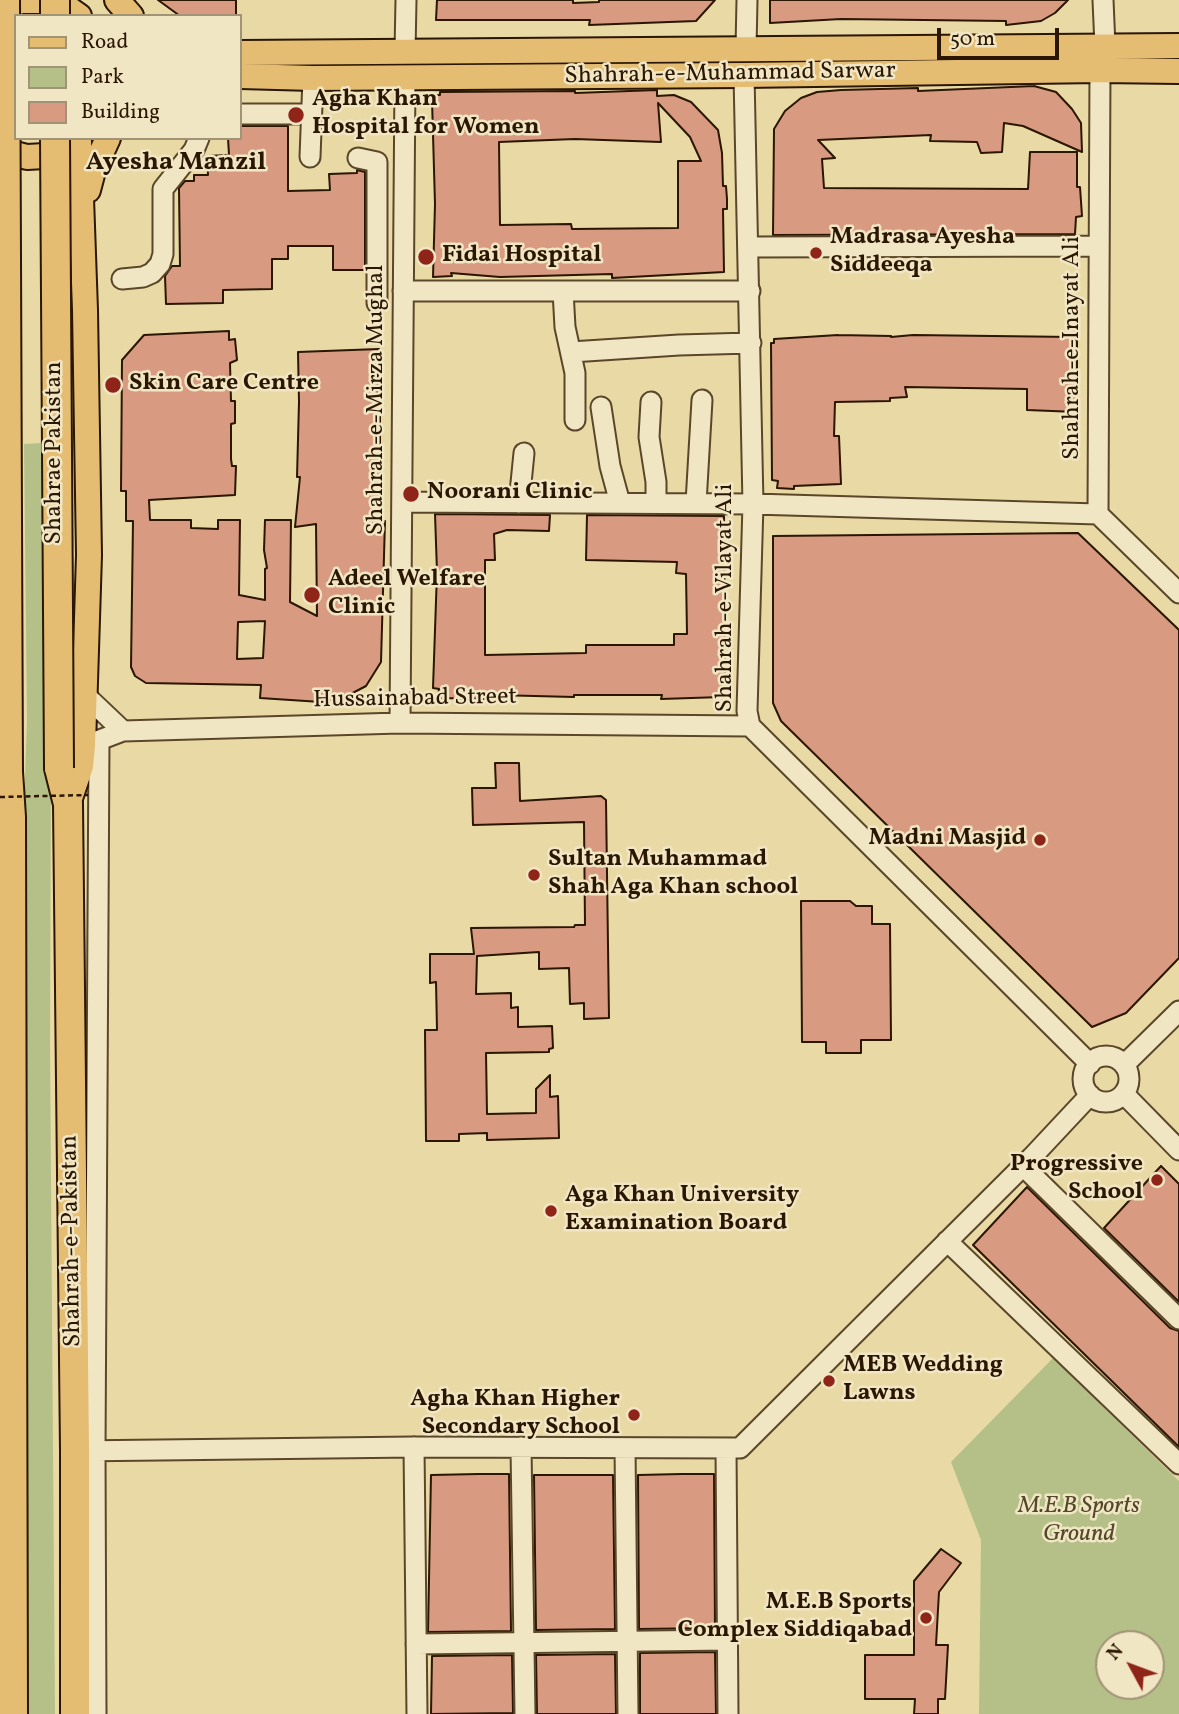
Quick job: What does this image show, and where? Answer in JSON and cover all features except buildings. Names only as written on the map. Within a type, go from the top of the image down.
[{"type":"highway","name":"Shahrae Pakistan","points":[[5,0],[5,796]]},
{"type":"highway","name":"Shahrae Pakistan","points":[[59,768],[72,140]]},
{"type":"highway","name":"Shahrah-e-Pakistan","points":[[59,768],[78,799],[85,1451],[75,1714]]},
{"type":"highway","points":[[5,796],[5,1039],[13,1714]]},
{"type":"main road","points":[[117,0],[129,14]]},
{"type":"main road","points":[[0,8],[21,1],[44,1],[66,7],[76,14]]},
{"type":"main road","name":"Shahrah-e-Muhammad Sarwar","points":[[242,76],[744,75],[1102,58],[1179,46]]},
{"type":"main road","name":"Shahrah-e-Muhammad Sarwar","points":[[242,53],[746,48],[1102,58],[1179,71]]},
{"type":"main road","points":[[0,149],[27,157],[45,156],[63,151],[71,140]]},
{"type":"main road","points":[[72,140],[83,211],[89,555],[84,694],[91,743],[81,766],[78,799]]},
{"type":"main road","points":[[83,211],[93,170],[107,140]]},
{"type":"street","points":[[405,52],[406,0]]},
{"type":"street","points":[[746,48],[747,0]]},
{"type":"street","name":"Shahrah-e-Inayat Ali","points":[[1098,514],[1103,0]]},
{"type":"street","name":"Shahrah-e-Vilayat Ali","points":[[744,75],[753,504],[747,701],[750,726],[1090,1064]]},
{"type":"street","name":"Shahrah-e-Mirza Mughal","points":[[400,723],[405,77]]},
{"type":"street","points":[[310,158],[313,78]]},
{"type":"street","points":[[242,114],[312,114]]},
{"type":"street","points":[[122,279],[152,274],[160,264],[163,254],[163,189],[194,150],[198,140]]},
{"type":"street","points":[[358,158],[377,162],[377,303]]},
{"type":"street","points":[[749,247],[1099,246]]},
{"type":"street","points":[[403,291],[750,291]]},
{"type":"street","points":[[563,291],[565,327],[575,373],[575,420]]},
{"type":"street","points":[[571,352],[751,343]]},
{"type":"street","points":[[696,503],[702,400]]},
{"type":"street","points":[[651,402],[649,437],[656,482],[656,503]]},
{"type":"street","points":[[601,407],[610,466],[620,503]]},
{"type":"street","points":[[519,503],[524,453]]},
{"type":"street","points":[[402,502],[696,503],[1098,514],[1179,593]]},
{"type":"street","points":[[84,694],[123,731]]},
{"type":"street","name":"Hussainabad Street","points":[[91,743],[123,731],[400,723],[750,726]]},
{"type":"street","points":[[91,743],[85,1451],[96,1714]]},
{"type":"street","points":[[1124,1065],[1179,1011]]},
{"type":"street","points":[[1104,1057],[1119,1060],[1124,1065],[1129,1080],[1124,1094],[1110,1102],[1096,1100],[1090,1095],[1086,1090],[1084,1076],[1090,1064],[1104,1057]]},
{"type":"street","points":[[1124,1094],[1179,1150]]},
{"type":"street","points":[[85,1451],[414,1447],[740,1448],[1023,1166],[1090,1095]]},
{"type":"street","points":[[1023,1166],[1179,1320]]},
{"type":"street","points":[[947,1241],[1179,1464]]},
{"type":"street","points":[[414,1447],[417,1714]]},
{"type":"street","points":[[521,1447],[525,1714]]},
{"type":"street","points":[[625,1448],[628,1714]]},
{"type":"street","points":[[726,1448],[729,1714]]},
{"type":"street","points":[[416,1644],[728,1640]]},
{"type":"path","points":[[5,796],[78,799]]},
{"type":"green space","points":[[42,443],[51,761],[50,1045],[55,1714],[25,1714],[23,831],[27,721],[24,444]]},
{"type":"green space","name":"M.E.B Sports Ground","points":[[1053,1358],[1179,1481],[1179,1714],[979,1714],[981,1540],[951,1462]]},
{"type":"place","name":"Agha Khan Hospital for Women","points":[[296,115]]},
{"type":"place","name":"Madrasa Ayesha Siddeeqa","points":[[816,253]]},
{"type":"place","name":"Fidai Hospital","points":[[426,257]]},
{"type":"place","name":"Skin Care Centre","points":[[113,385]]},
{"type":"place","name":"Noorani Clinic","points":[[411,494]]},
{"type":"place","name":"Adeel Welfare Clinic","points":[[312,595]]},
{"type":"place","name":"Madni Masjid","points":[[1040,840]]},
{"type":"place","name":"Sultan Muhammad Shah Aga Khan school","points":[[534,875]]},
{"type":"place","name":"Progressive School","points":[[1157,1180]]},
{"type":"place","name":"Aga Khan University Examination Board","points":[[551,1211]]},
{"type":"place","name":"MEB Wedding Lawns","points":[[829,1381]]},
{"type":"place","name":"Agha Khan Higher Secondary School","points":[[634,1415]]},
{"type":"place","name":"M.E.B Sports Complex Siddiqabad","points":[[926,1618]]},
{"type":"district","name":"Ayesha Manzil","points":[[176,164]]}]
